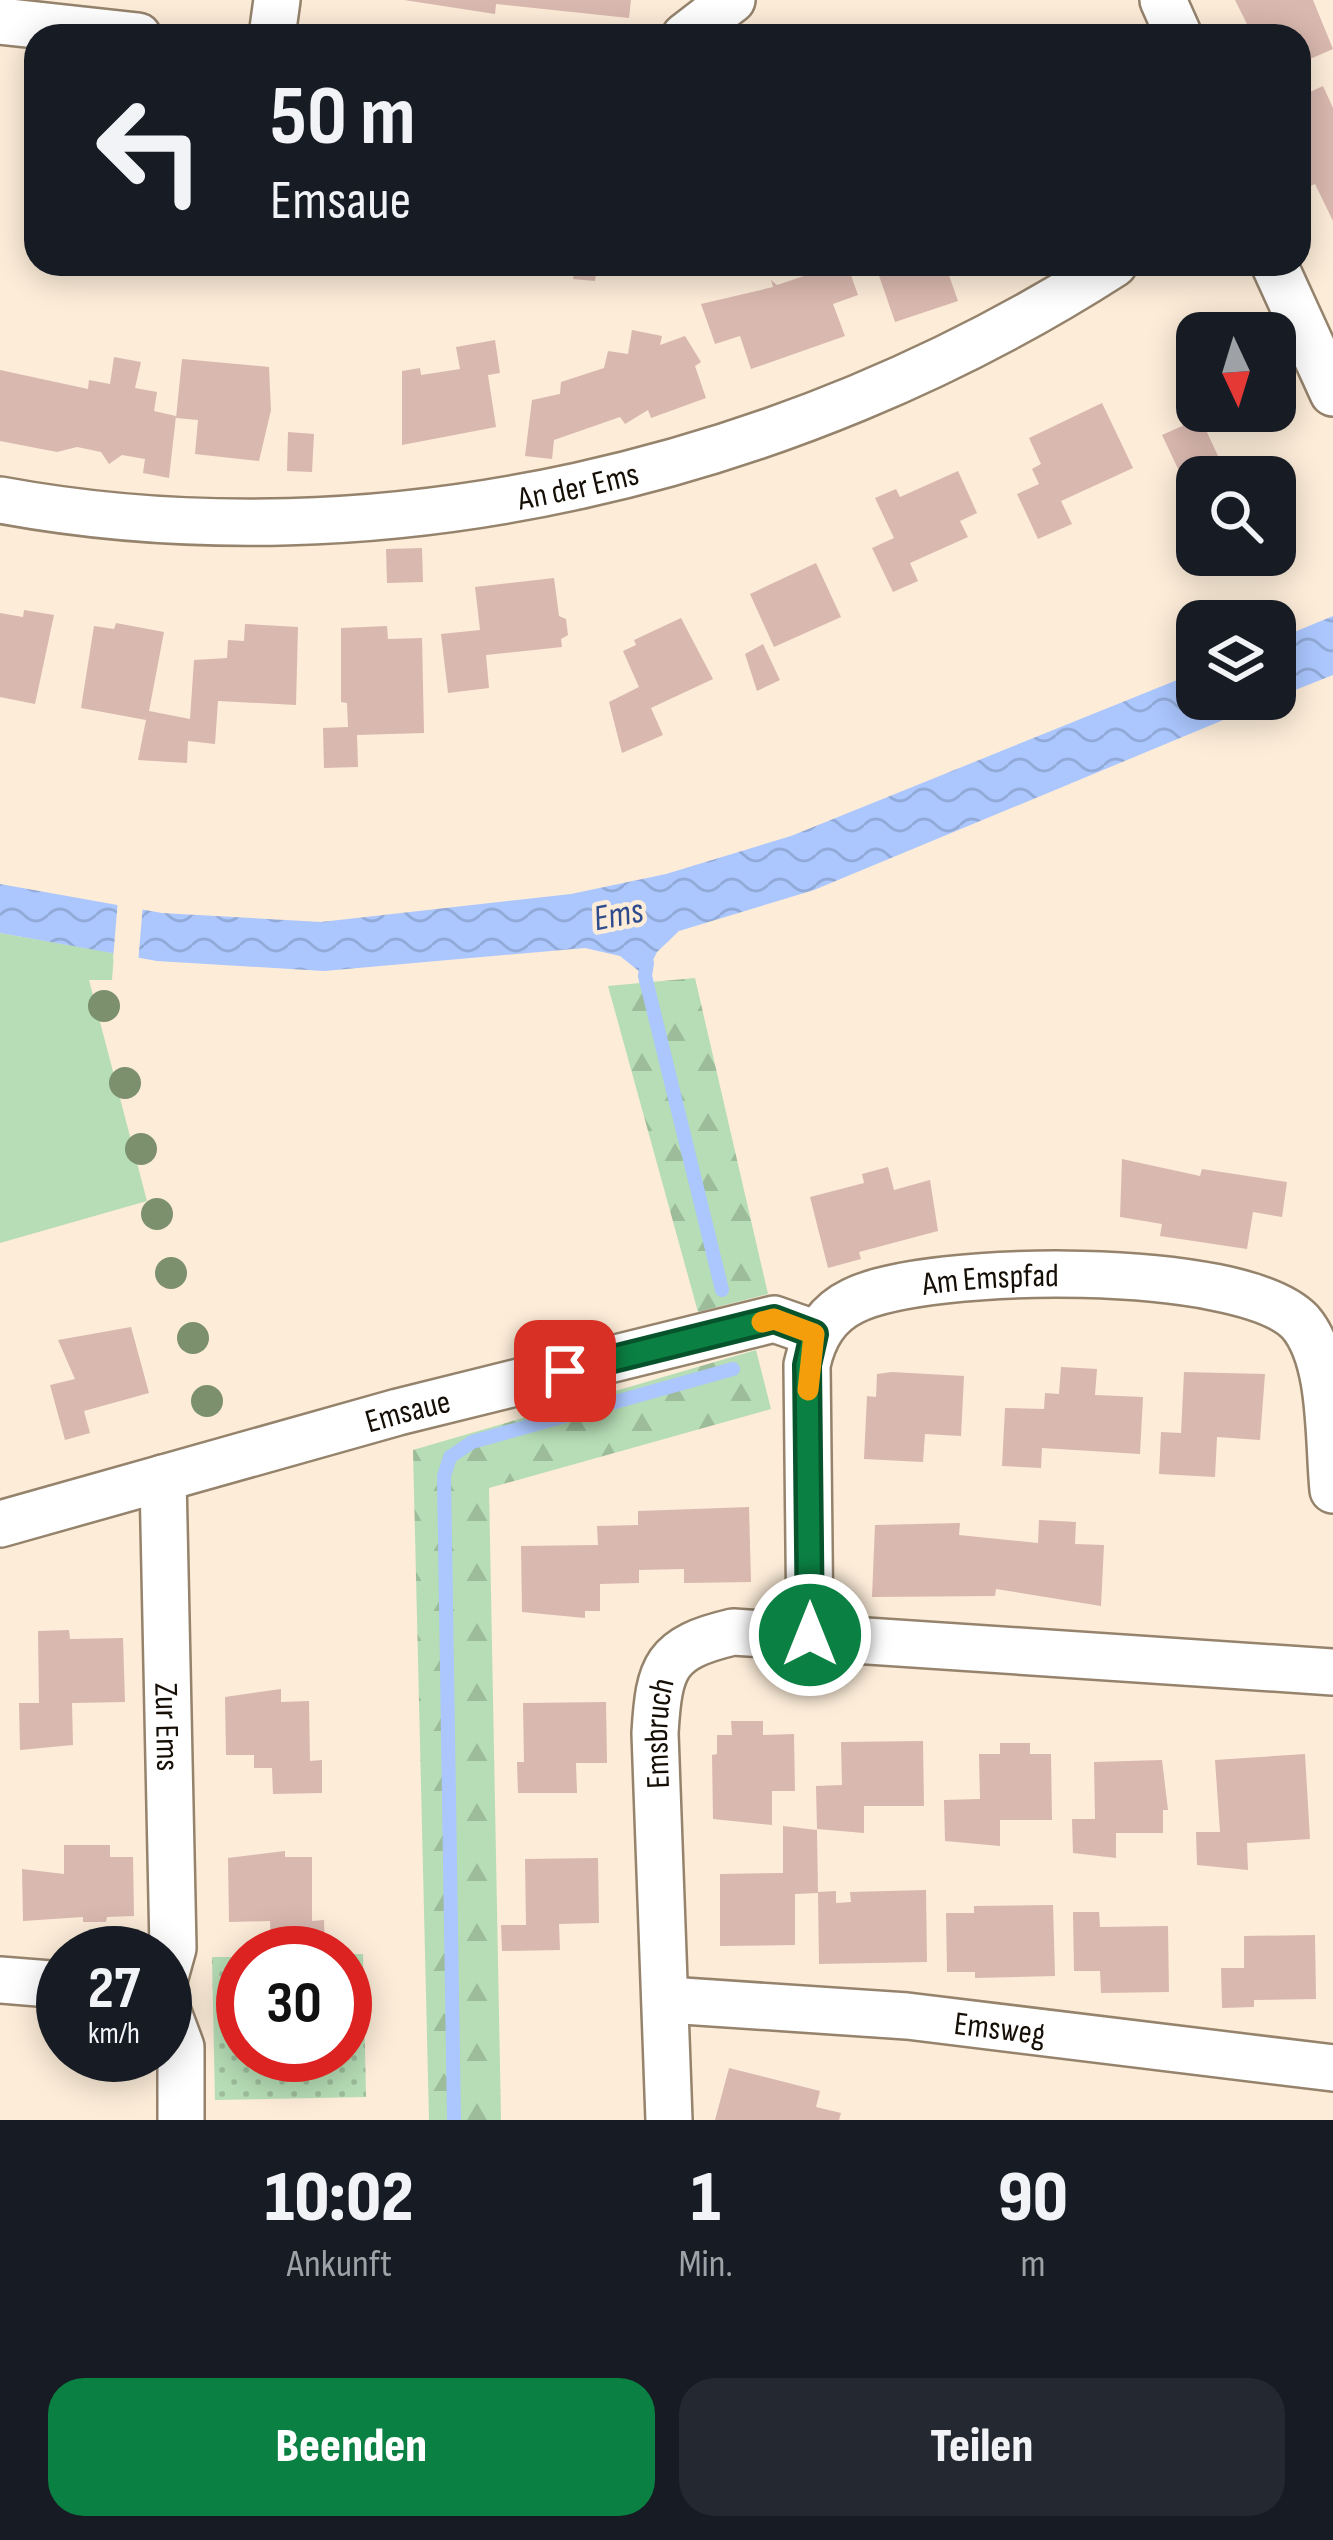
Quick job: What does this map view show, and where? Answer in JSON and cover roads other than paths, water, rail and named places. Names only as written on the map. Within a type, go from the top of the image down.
[{"type":"street","points":[[701,24],[732,0]]},
{"type":"street","name":"An der Ems","points":[[0,500],[196,522],[397,515],[594,484],[810,419],[1038,313],[1095,276]]},
{"type":"street","points":[[1279,276],[1333,393]]},
{"type":"street","name":"Am Emspfad","points":[[814,1334],[853,1301],[1018,1273],[1125,1274],[1238,1294],[1316,1317],[1333,1490]]},
{"type":"street","name":"Emsaue","points":[[0,1524],[398,1412],[774,1319],[814,1334]]},
{"type":"street","points":[[810,1635],[807,1365],[814,1334]]},
{"type":"street","name":"Zur Ems","points":[[163,1478],[173,1926]]},
{"type":"street","name":"Emsbruch","points":[[669,2120],[655,1733],[664,1671],[676,1651],[718,1635],[810,1635],[1333,1672]]},
{"type":"street","points":[[0,1980],[36,1983]]},
{"type":"street","name":"Emsweg","points":[[668,2000],[907,2016],[1333,2068]]},
{"type":"street","points":[[181,2082],[182,2120]]},
{"type":"water","points":[[1333,616],[1333,675],[1296,690],[1296,631]]},
{"type":"water","name":"Ems","points":[[1176,680],[1176,720],[1223,720],[814,890],[679,931],[657,952],[645,976],[620,956],[585,948],[324,971],[157,961],[0,933],[0,884],[162,913],[321,922],[571,894],[666,874],[791,836]]},
{"type":"waterway","points":[[647,963],[645,976],[722,1290]]},
{"type":"waterway","points":[[454,2120],[444,1476],[450,1457],[472,1442],[733,1369]]}]
